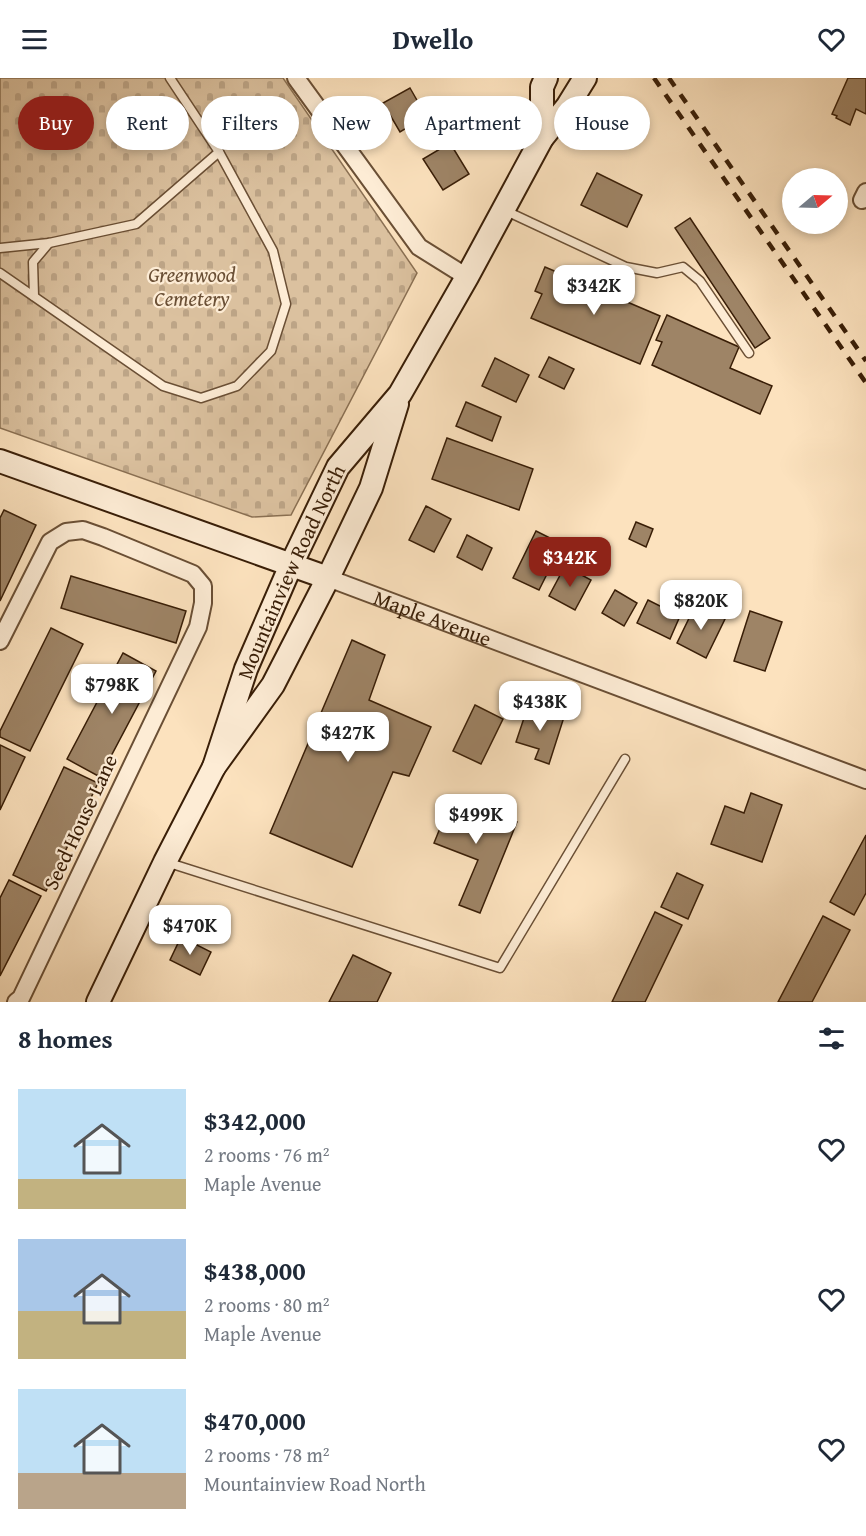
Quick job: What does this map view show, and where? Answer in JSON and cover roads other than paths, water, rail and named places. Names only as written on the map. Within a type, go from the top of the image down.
[{"type":"main road","name":"Mountainview Road North","points":[[542,96],[542,87],[546,78]]},
{"type":"main road","name":"Mountainview Road North","points":[[542,138],[567,107],[585,78]]},
{"type":"main road","name":"Mountainview Road North","points":[[214,767],[246,669],[291,565],[339,467],[400,394],[536,150]]},
{"type":"main road","name":"Mountainview Road North","points":[[98,1002],[165,862],[214,767],[273,685],[328,578],[371,488],[400,394]]},
{"type":"main road","name":"Maple Avenue","points":[[0,461],[328,578]]},
{"type":"street","points":[[296,78],[419,247],[466,277]]},
{"type":"street","name":"Seed House Lane","points":[[0,641],[50,542],[66,532],[84,530],[103,537],[193,574],[203,586],[203,603],[198,627],[21,998],[16,1002]]},
{"type":"street","name":"Maple Avenue","points":[[328,578],[866,780]]},
{"type":"lane","points":[[0,273],[162,386],[201,398],[237,386],[271,351],[286,304],[273,251],[219,152],[170,78]]},
{"type":"lane","points":[[0,248],[49,243],[136,224],[219,152]]},
{"type":"lane","points":[[503,210],[626,267],[657,273],[683,267],[700,281],[749,353]]},
{"type":"lane","points":[[34,296],[33,262],[49,243]]},
{"type":"lane","points":[[165,862],[500,968],[625,759]]},
{"type":"railway","points":[[654,78],[866,383]]},
{"type":"railway","points":[[669,78],[866,361]]},
{"type":"park label","name":"Greenwood Cemetery","points":[[192,286]]}]
